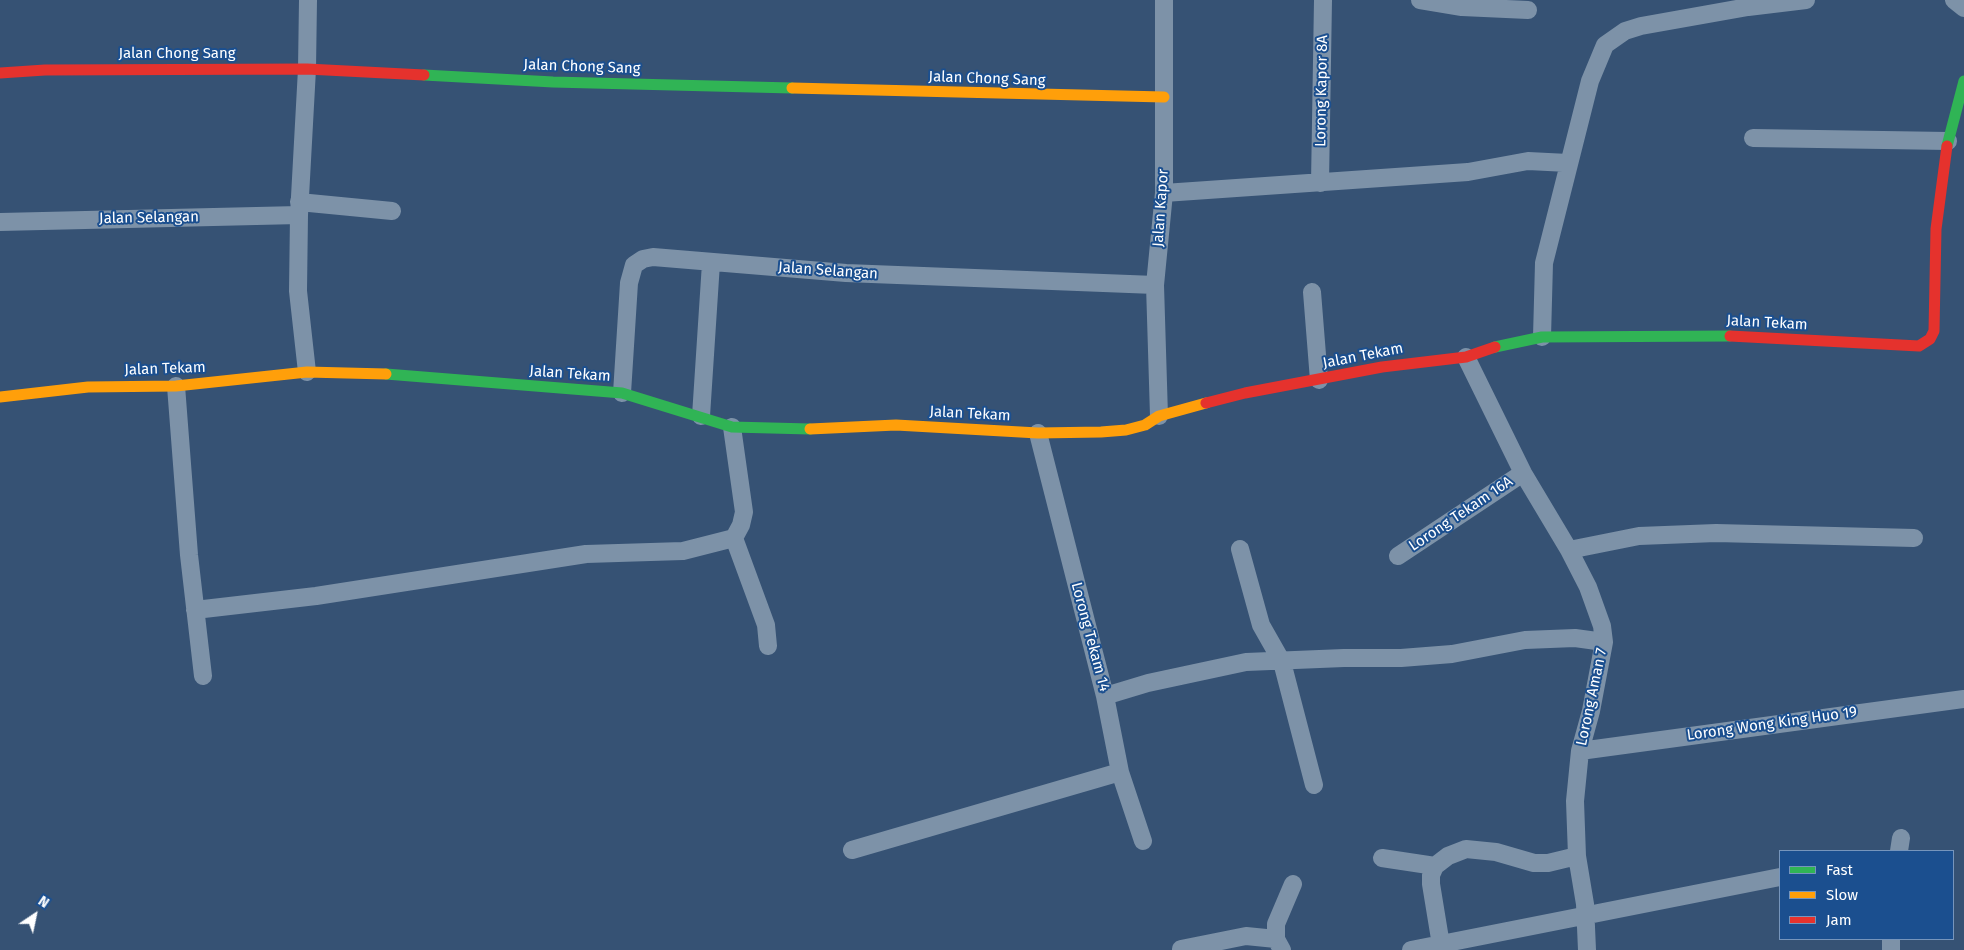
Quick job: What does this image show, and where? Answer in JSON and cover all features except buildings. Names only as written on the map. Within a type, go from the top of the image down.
[{"type":"street","points":[[307,372],[298,291],[299,208],[307,69],[308,0]]},
{"type":"street","name":"Jalan Kapor","points":[[1159,416],[1155,285],[1164,193],[1164,0]]},
{"type":"street","name":"Lorong Kapor 8A","points":[[1320,183],[1323,0]]},
{"type":"street","points":[[1420,0],[1462,7],[1528,10]]},
{"type":"street","points":[[1542,336],[1544,263],[1590,81],[1599,56],[1613,38],[1625,31],[1641,26],[1748,7],[1806,0]]},
{"type":"street","points":[[1954,0],[1964,8]]},
{"type":"street","name":"Jalan Chong Sang","points":[[0,73],[54,70],[307,69],[553,82],[1164,97]]},
{"type":"street","points":[[1753,138],[1948,142],[1964,80]]},
{"type":"street","name":"Jalan Tekam","points":[[0,397],[88,387],[176,386],[307,372],[408,374],[622,393],[732,427],[799,429],[896,425],[1038,433],[1126,430],[1145,425],[1159,416],[1246,393],[1400,364],[1466,357],[1508,343],[1542,336],[1628,338],[1717,336],[1919,346],[1930,339],[1934,331],[1936,229],[1948,142]]},
{"type":"street","points":[[1164,193],[1468,172],[1528,162],[1568,163]]},
{"type":"street","name":"Jalan Selangan","points":[[0,222],[299,208],[392,211]]},
{"type":"street","name":"Jalan Selangan","points":[[622,393],[629,283],[634,265],[643,259],[654,258],[846,273],[1155,285]]},
{"type":"street","points":[[700,416],[711,263]]},
{"type":"street","points":[[1312,292],[1319,380]]},
{"type":"street","name":"Lorong Aman 7","points":[[1466,357],[1523,473],[1569,550],[1599,614],[1604,642],[1591,710],[1580,750],[1575,801],[1577,856],[1585,904],[1584,916],[1587,950]]},
{"type":"street","points":[[176,386],[189,555],[203,676]]},
{"type":"street","points":[[195,610],[316,596],[586,554],[683,551],[734,538],[741,525],[744,512],[732,427]]},
{"type":"street","name":"Lorong Tekam 14","points":[[1038,433],[1105,696],[1120,772],[1143,842]]},
{"type":"street","name":"Lorong Tekam 16A","points":[[1398,556],[1523,473]]},
{"type":"street","points":[[1569,550],[1640,536],[1716,533],[1914,538]]},
{"type":"street","points":[[734,538],[766,625],[768,646]]},
{"type":"street","points":[[1240,549],[1261,625],[1282,662],[1314,785]]},
{"type":"street","points":[[1105,696],[1148,683],[1246,662],[1401,658],[1452,654],[1525,640],[1574,638],[1604,642]]},
{"type":"street","name":"Lorong Wong King Huo 19","points":[[1580,750],[1964,699]]},
{"type":"street","points":[[852,850],[1120,772]]},
{"type":"street","points":[[1441,945],[1431,874],[1435,866],[1448,856],[1466,849],[1488,851],[1534,863],[1548,863],[1577,856]]},
{"type":"street","points":[[1382,858],[1435,866]]},
{"type":"street","points":[[1411,950],[1779,877]]},
{"type":"street","points":[[1181,949],[1246,936],[1279,945],[1276,924],[1293,884]]},
{"type":"traffic: fast","points":[[424,75],[553,82],[792,88]]},
{"type":"traffic: fast","points":[[1947,146],[1964,81]]},
{"type":"traffic: fast","points":[[1495,347],[1542,337],[1730,336]]},
{"type":"traffic: fast","points":[[386,374],[622,393],[732,427],[810,429]]},
{"type":"traffic: slow","points":[[792,88],[1164,97]]},
{"type":"traffic: slow","points":[[0,397],[88,387],[176,386],[307,372],[386,374]]},
{"type":"traffic: slow","points":[[810,429],[896,425],[1038,433],[1101,432],[1126,430],[1145,425],[1159,416],[1206,403]]},
{"type":"traffic: jam","points":[[0,73],[45,70],[307,69],[424,75]]},
{"type":"traffic: jam","points":[[1730,336],[1919,346],[1930,339],[1934,331],[1936,229],[1947,146]]},
{"type":"traffic: jam","points":[[1206,403],[1245,393],[1382,367],[1466,357],[1495,347]]}]
